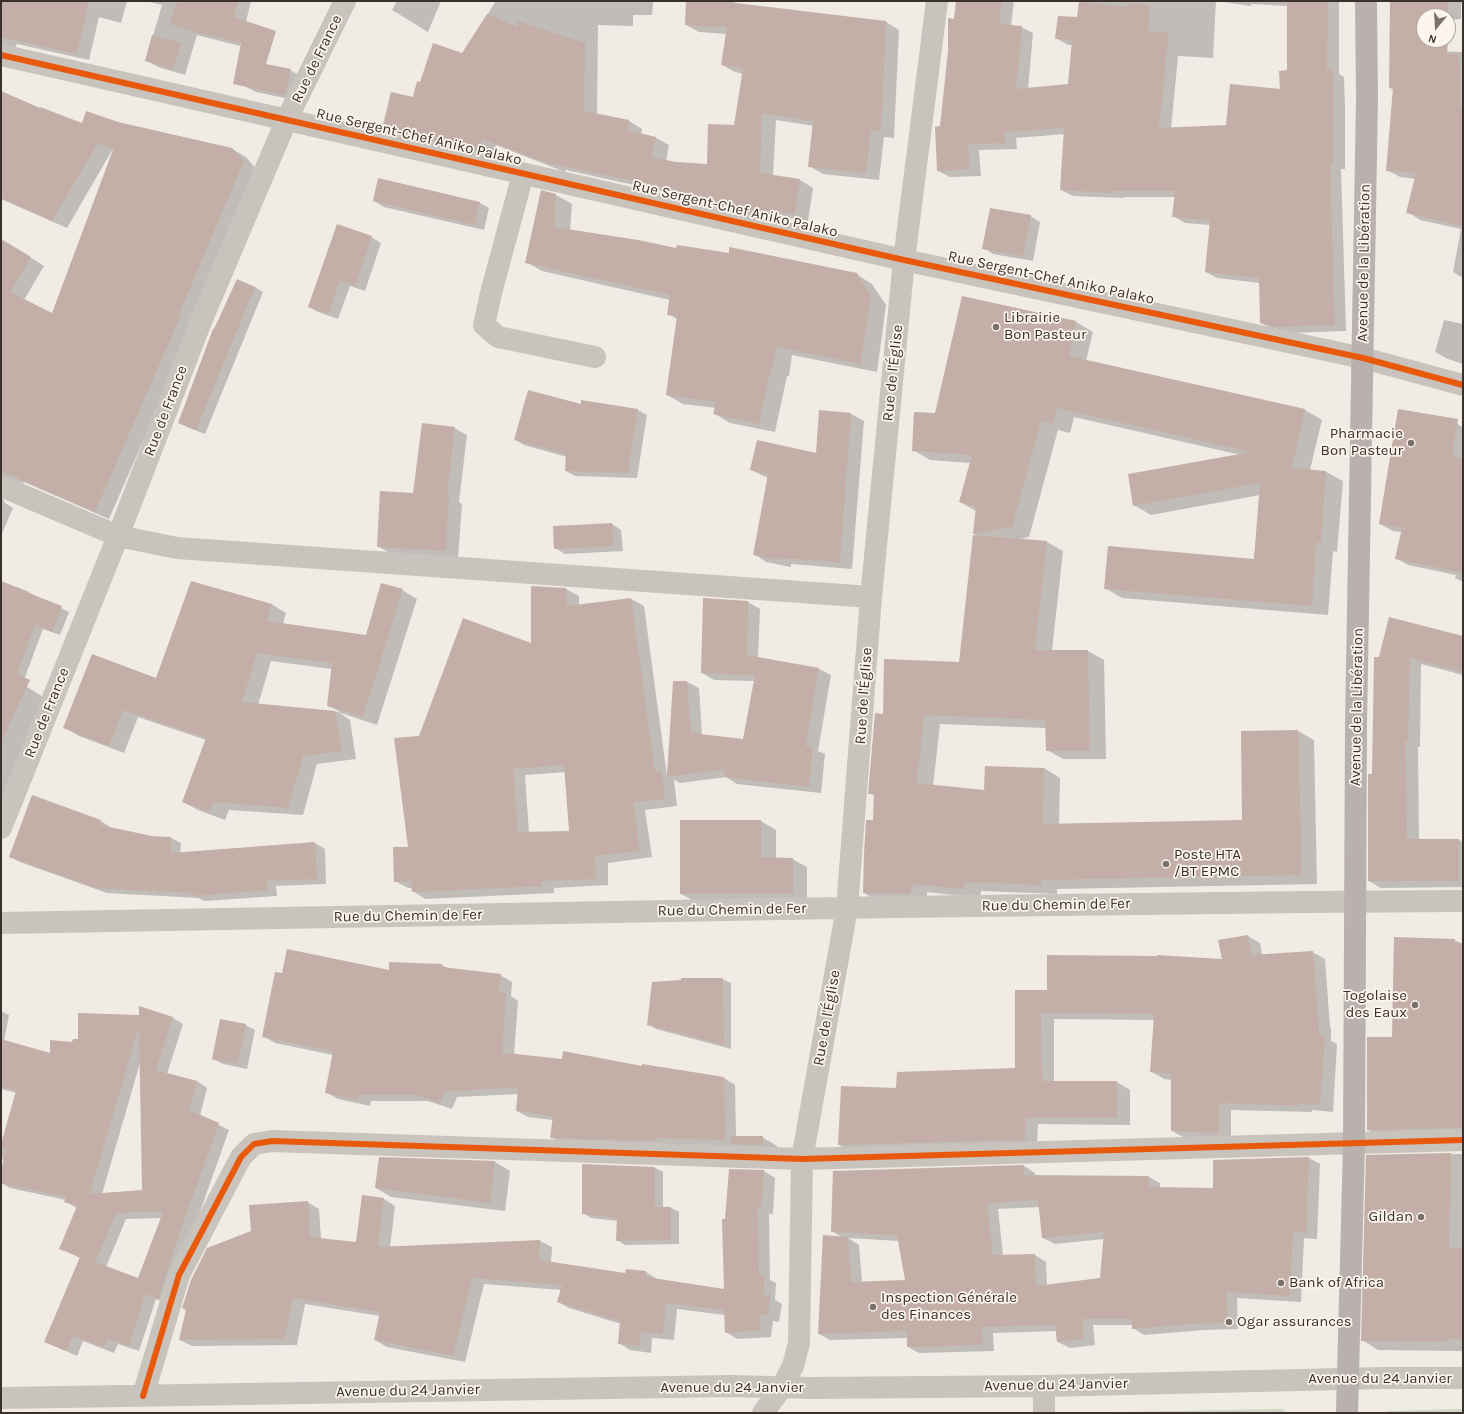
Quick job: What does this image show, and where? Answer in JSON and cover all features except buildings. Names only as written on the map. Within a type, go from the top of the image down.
[{"type":"main road","name":"Avenue de la Libération","points":[[1347,1413],[1354,1144],[1356,708],[1367,98],[1366,1]]},
{"type":"street","name":"Rue de France","points":[[1,828],[118,536],[200,324],[286,121],[345,1]]},
{"type":"street","name":"Rue de l'Église","points":[[763,1413],[782,1387],[792,1366],[799,1343],[802,1159],[847,908],[871,597],[904,260],[937,1]]},
{"type":"street","name":"Rue Sergent-Chef Aniko Palako","points":[[1,55],[286,121],[904,260],[1363,358],[1463,385]]},
{"type":"street","points":[[523,174],[491,293],[484,325],[498,337],[595,357]]},
{"type":"street","points":[[1,486],[118,536],[177,548],[871,597]]},
{"type":"street","name":"Rue du Chemin de Fer","points":[[1,923],[847,908],[1355,901],[1463,901]]},
{"type":"street","points":[[143,1396],[179,1274],[241,1158],[254,1144],[272,1141],[802,1159],[1463,1140]]},
{"type":"street","name":"Avenue du 24 Janvier","points":[[1,1398],[730,1386],[1044,1386],[1463,1378]]},
{"type":"street","points":[[1044,1386],[1044,1413]]},
{"type":"green space","points":[[1282,1409],[1286,1413],[1062,1413]]},
{"type":"green space","points":[[1463,1409],[1463,1413],[1386,1413],[1388,1411]]},
{"type":"cycle path","points":[[1,55],[904,260],[1363,358],[1463,385]]},
{"type":"cycle path","points":[[143,1396],[179,1275],[241,1157],[254,1144],[272,1141],[802,1159],[1463,1140]]},
{"type":"place","name":"Librairie Bon Pasteur","points":[[996,327]]},
{"type":"place","name":"Pharmacie Bon Pasteur","points":[[1411,443]]},
{"type":"place","name":"Poste HTA /BT EPMC","points":[[1166,864]]},
{"type":"place","name":"Togolaise des Eaux","points":[[1415,1005]]},
{"type":"place","name":"Gildan","points":[[1421,1217]]},
{"type":"place","name":"Bank of Africa","points":[[1281,1283]]},
{"type":"place","name":"Inspection Générale des Finances","points":[[873,1307]]},
{"type":"place","name":"Ogar assurances","points":[[1229,1322]]}]
